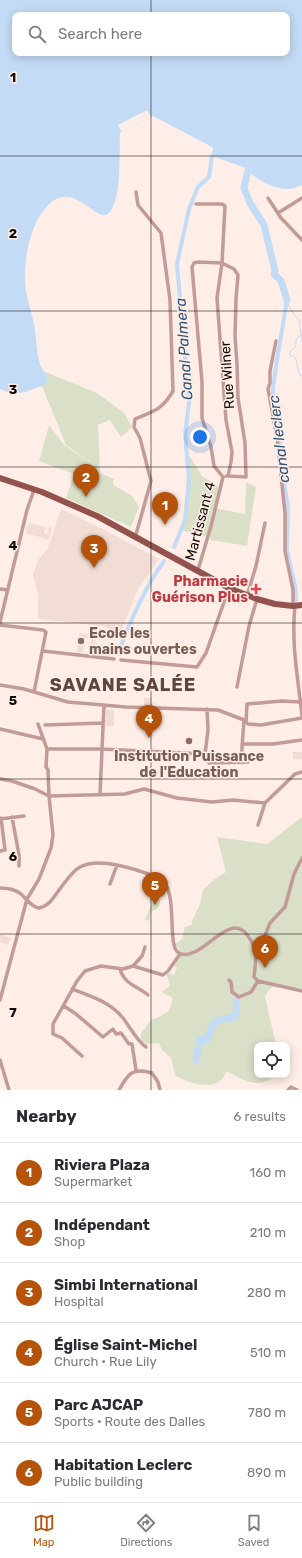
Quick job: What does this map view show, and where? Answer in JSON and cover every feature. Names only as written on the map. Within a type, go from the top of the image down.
[{"type":"main road","points":[[0,478],[34,490],[96,516],[229,588],[247,596],[275,604],[297,606]]},
{"type":"street","points":[[135,538],[151,481],[140,438],[134,427],[135,419],[151,413],[166,404],[173,390],[170,300],[161,234],[138,205],[136,192]]},
{"type":"street","points":[[268,198],[278,213],[302,240]]},
{"type":"street","points":[[278,213],[302,198]]},
{"type":"street","points":[[196,204],[222,204],[226,206],[222,263],[217,298],[226,420],[232,452],[228,476],[223,476],[214,466],[211,447],[202,418],[202,382],[192,267],[194,263],[198,262],[222,263]]},
{"type":"street","name":"Rue Wilner","points":[[222,263],[234,269],[238,276],[235,336],[238,398],[245,443],[246,477],[228,476]]},
{"type":"street","points":[[0,685],[34,692],[68,702],[218,710],[245,721],[248,724],[261,725],[302,716],[300,702],[301,692],[294,655],[294,619],[297,606],[285,550],[285,513],[277,437],[268,390],[276,341]]},
{"type":"street","name":"Martissant 4","points":[[198,570],[211,526],[223,476]]},
{"type":"street","points":[[34,490],[27,510],[0,624],[45,631],[47,634],[34,692]]},
{"type":"street","points":[[247,596],[256,566],[265,523]]},
{"type":"street","points":[[121,660],[197,667],[206,653],[229,588]]},
{"type":"street","points":[[0,589],[8,590]]},
{"type":"street","points":[[237,687],[249,626],[257,599]]},
{"type":"street","points":[[43,651],[114,659]]},
{"type":"street","points":[[241,762],[247,704],[282,701],[300,702]]},
{"type":"street","points":[[100,794],[104,705]]},
{"type":"street","points":[[207,709],[208,730],[204,754],[209,763],[248,762]]},
{"type":"street","points":[[45,725],[103,723]]},
{"type":"street","points":[[0,1000],[27,899],[39,879],[51,848],[53,836],[48,770],[46,767],[47,749],[38,724]]},
{"type":"street","points":[[0,729],[43,739]]},
{"type":"street","points":[[242,744],[273,744],[302,740]]},
{"type":"street","points":[[47,749],[102,749],[204,754]]},
{"type":"street","points":[[258,825],[265,803],[295,774],[302,772]]},
{"type":"street","points":[[0,780],[12,781],[35,789],[49,796],[125,794],[144,789],[177,798],[212,802],[233,800],[265,803]]},
{"type":"street","points":[[0,851],[5,850],[1,819],[24,816]]},
{"type":"street","points":[[12,817],[19,855],[19,866]]},
{"type":"street","points":[[256,959],[270,923],[285,907],[294,874],[302,858]]},
{"type":"street","points":[[0,888],[10,888],[20,893],[35,907],[45,906],[48,904],[78,868],[85,865],[96,863],[117,865],[163,880],[170,897],[173,941],[175,949],[180,954]]},
{"type":"street","points":[[110,884],[117,865]]},
{"type":"street","points":[[82,1056],[62,1038],[53,1034],[53,1024],[72,989],[85,971],[101,966],[120,969],[133,966],[163,975],[168,971],[180,954],[191,953],[203,947],[227,930],[240,928],[246,932],[255,947],[256,959],[254,976],[258,982],[302,991]]},
{"type":"street","points":[[133,966],[142,956],[145,947]]},
{"type":"street","points":[[120,969],[126,980],[148,995]]},
{"type":"street","points":[[229,980],[231,982],[232,992],[239,997],[251,992],[258,982]]},
{"type":"street","points":[[72,989],[96,999],[116,1010],[132,1032],[137,1036],[142,1045],[146,1047]]},
{"type":"street","points":[[64,1006],[76,1014],[103,1037],[112,1028],[116,1034],[121,1033],[128,1044],[132,1044],[136,1070]]},
{"type":"street","points":[[0,1060],[9,1090]]},
{"type":"street","points":[[119,1090],[129,1074],[136,1070],[152,1073],[158,1082],[160,1090]]},
{"type":"street","points":[[288,1090],[291,1087],[297,1090]]},
{"type":"shaded area","points":[[61,509],[101,528],[159,559],[138,589],[120,633],[103,626],[38,619],[38,595],[33,575],[38,560],[48,548]]},
{"type":"shaded area","points":[[30,523],[46,527],[44,533],[47,534],[49,527],[52,528],[49,540],[26,533],[27,526]]},
{"type":"shaded area","name":"Ecole les mains ouvertes","points":[[79,633],[96,635],[94,654],[90,653],[91,637],[84,638],[83,652],[77,652]]},
{"type":"shaded area","points":[[144,698],[152,698],[152,707],[144,706]]},
{"type":"shaded area","points":[[106,710],[114,710],[114,726],[106,726]]},
{"type":"shaded area","points":[[293,752],[302,752],[302,759],[293,759]]},
{"type":"shaded area","points":[[0,934],[11,938],[8,945],[0,942]]},
{"type":"green space","points":[[43,371],[97,393],[124,413],[132,427],[121,437],[110,420],[98,425],[100,472],[89,461],[66,445],[42,386],[45,384],[47,375]]},
{"type":"green space","points":[[49,425],[64,445],[88,461],[100,473],[114,479],[113,485],[131,495],[139,506],[131,527],[66,498],[74,474],[39,461]]},
{"type":"green space","points":[[189,455],[202,476],[219,487],[214,508],[245,514],[246,482],[256,487],[247,546],[211,540],[211,538],[180,530],[183,522]]},
{"type":"green space","points":[[302,817],[302,992],[274,986],[269,990],[265,997],[275,1042],[254,1042],[254,1078],[272,1078],[270,1080],[258,1083],[245,1081],[227,1071],[223,1078],[215,1084],[203,1085],[190,1082],[175,1075],[171,1058],[162,1050],[159,1043],[146,1044],[141,1039],[141,1033],[152,1019],[157,1018],[169,1011],[173,998],[162,992],[170,986],[166,972],[174,975],[177,968],[173,964],[180,954],[179,948],[174,945],[182,939],[185,927],[192,925],[192,921],[200,904],[203,890],[216,878],[226,872],[217,837],[267,844]]},
{"type":"green space","points":[[157,892],[160,902],[158,908],[151,912],[149,921],[145,919]]},
{"type":"water","points":[[0,0],[302,0],[302,185],[289,189],[271,186],[254,176],[247,169],[212,156],[213,148],[153,116],[120,133],[118,187],[113,207],[109,213],[104,215],[99,214],[78,200],[70,197],[62,197],[53,201],[45,208],[33,229],[29,242],[25,268],[26,291],[34,324],[39,359],[43,370],[47,375],[47,379],[42,386],[26,392],[12,393],[0,389]]},
{"type":"pier","points":[[147,110],[151,117],[122,132],[118,125]]},
{"type":"waterway","name":"Canal Palmera","points":[[174,547],[185,520],[189,480],[185,434],[189,402],[177,264],[189,209],[198,187],[209,177],[212,156]]},
{"type":"waterway","points":[[248,170],[244,188],[250,203],[264,225],[275,271],[274,274],[281,281],[287,300]]},
{"type":"waterway","points":[[287,300],[292,312],[302,322]]},
{"type":"waterway","name":"canal leclerc","points":[[280,455],[281,426],[274,407],[273,388],[287,300]]},
{"type":"waterway","points":[[299,321],[302,340]]},
{"type":"waterway","points":[[301,335],[296,339],[296,346],[290,352],[290,356],[293,356],[296,359],[299,373],[302,377]]},
{"type":"waterway","name":"canal leclerc","points":[[281,465],[288,507],[287,551],[295,586],[296,601]]},
{"type":"waterway","name":"Canal Palmera","points":[[118,654],[127,629],[138,606],[164,561]]},
{"type":"waterway","points":[[196,1060],[200,1039],[207,1040],[211,1028],[218,1020],[235,1017],[237,1001]]},
{"type":"place","name":"Indépendant","points":[[86,497]]},
{"type":"place","name":"Riviera Plaza","points":[[165,525]]},
{"type":"place","name":"Simbi International","points":[[94,568]]},
{"type":"place","name":"Pharmacie Guérison Plus","points":[[256,589]]},
{"type":"place","name":"Ecole les mains ouvertes","points":[[81,641]]},
{"type":"place","name":"Église Saint-Michel","points":[[149,738]]},
{"type":"place","name":"Institution Puissance de l'Education","points":[[189,741]]},
{"type":"place","name":"Parc AJCAP","points":[[155,905]]},
{"type":"place","name":"Habitation Leclerc","points":[[265,968]]},
{"type":"district","name":"SAVANE SALÉE","points":[[123,685]]}]
